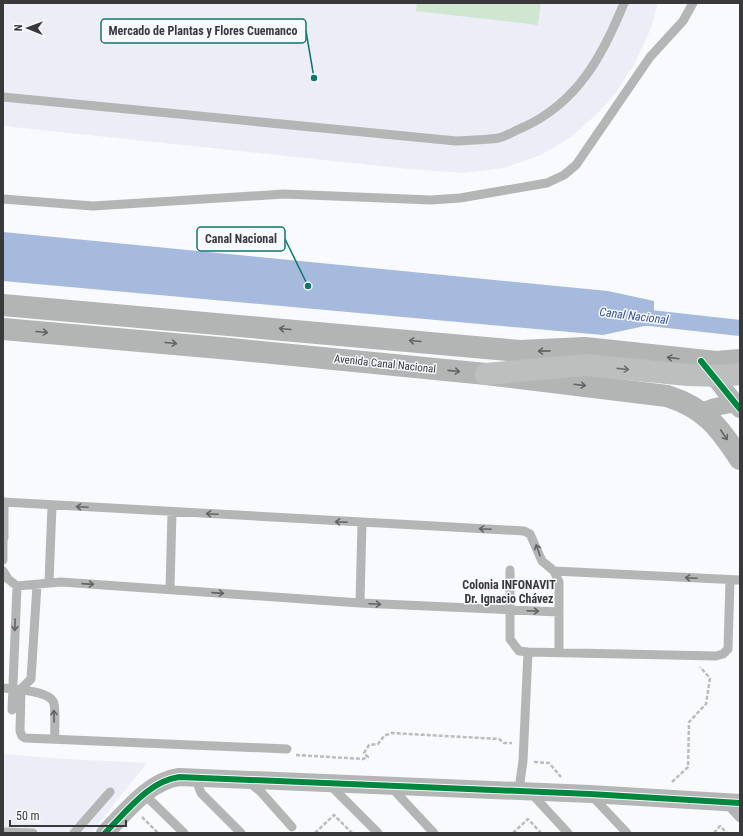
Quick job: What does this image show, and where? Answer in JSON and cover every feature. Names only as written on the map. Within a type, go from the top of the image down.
[{"type":"highway","points":[[486,374],[586,365],[688,375],[740,374]]},
{"type":"main road","points":[[3,305],[520,351],[585,348],[701,361],[722,362],[740,360]]},
{"type":"main road","name":"Avenida Canal Nacional","points":[[3,329],[231,349],[486,374],[667,396],[702,412],[721,430],[740,459]]},
{"type":"street","points":[[701,361],[739,405]]},
{"type":"street","points":[[702,412],[715,407],[739,405]]},
{"type":"street","points":[[105,833],[144,794],[171,778],[195,777],[590,794],[732,802]]},
{"type":"lane","points":[[3,97],[456,141],[500,138],[534,122],[565,101],[593,68],[610,39],[624,3]]},
{"type":"lane","points":[[3,199],[93,206],[284,194],[430,200],[460,198],[547,183],[564,175],[576,165],[650,57],[683,21],[693,3]]},
{"type":"lane","points":[[3,560],[4,502],[52,506],[524,531],[530,534],[542,561],[554,571],[558,582],[559,652]]},
{"type":"lane","points":[[49,582],[52,506]]},
{"type":"lane","points":[[170,589],[172,512]]},
{"type":"lane","points":[[360,603],[362,523]]},
{"type":"lane","points":[[510,570],[510,639],[519,651],[528,652],[716,656],[723,654],[728,649],[730,580]]},
{"type":"lane","points":[[3,571],[8,579],[17,586],[36,585],[49,582],[360,603],[558,612]]},
{"type":"lane","points":[[554,571],[740,580]]},
{"type":"lane","points":[[12,689],[31,679],[36,585]]},
{"type":"lane","points":[[17,586],[12,710],[22,736],[25,738],[287,749]]},
{"type":"lane","points":[[528,652],[523,761],[520,782],[526,792],[568,833]]},
{"type":"lane","points":[[12,689],[48,696],[54,703],[55,739]]},
{"type":"lane","points":[[195,777],[201,793],[241,833]]},
{"type":"lane","points":[[248,780],[261,792],[292,827]]},
{"type":"lane","points":[[328,783],[378,833]]},
{"type":"lane","points":[[389,786],[434,833]]},
{"type":"lane","points":[[74,833],[110,792]]},
{"type":"lane","points":[[144,794],[184,833]]},
{"type":"lane","points":[[590,794],[627,833]]},
{"type":"lane","points":[[732,802],[740,818]]},
{"type":"lane","points":[[3,832],[33,833]]},
{"type":"path","points":[[668,785],[688,767],[689,722],[706,704],[710,678],[696,663],[696,655]]},
{"type":"path","points":[[287,749],[289,754],[363,760],[368,757],[364,753],[369,744],[378,744],[384,736],[391,734],[499,738],[504,743],[524,744]]},
{"type":"path","points":[[523,761],[549,763],[565,781],[559,780]]},
{"type":"path","points":[[534,762],[534,768]]},
{"type":"path","points":[[315,833],[334,815],[352,833]]},
{"type":"path","points":[[135,822],[141,816],[158,833]]},
{"type":"path","points":[[513,833],[528,819],[542,833]]},
{"type":"path","points":[[714,833],[720,826],[727,833]]},
{"type":"shaded area","points":[[3,3],[658,3],[651,28],[635,63],[616,93],[597,114],[571,137],[541,155],[504,168],[463,173],[409,169],[3,126]]},
{"type":"shaded area","points":[[3,754],[147,763],[91,833],[3,833]]},
{"type":"green space","points":[[417,3],[541,3],[538,25],[416,11]]},
{"type":"water","name":"Canal Nacional","points":[[3,232],[608,291],[654,301],[654,324],[603,335],[3,281]]},
{"type":"waterway","name":"Canal Nacional","points":[[632,316],[740,328]]},
{"type":"cycle path","points":[[701,361],[740,409]]},
{"type":"cycle path","points":[[105,833],[148,791],[158,784],[179,777],[590,794],[740,803]]},
{"type":"place","name":"Mercado de Plantas y Flores Cuemanco","points":[[314,78]]},
{"type":"place","name":"Canal Nacional","points":[[308,286]]},
{"type":"district","name":"Colonia INFONAVIT Dr. Ignacio Chávez","points":[[509,592]]}]
